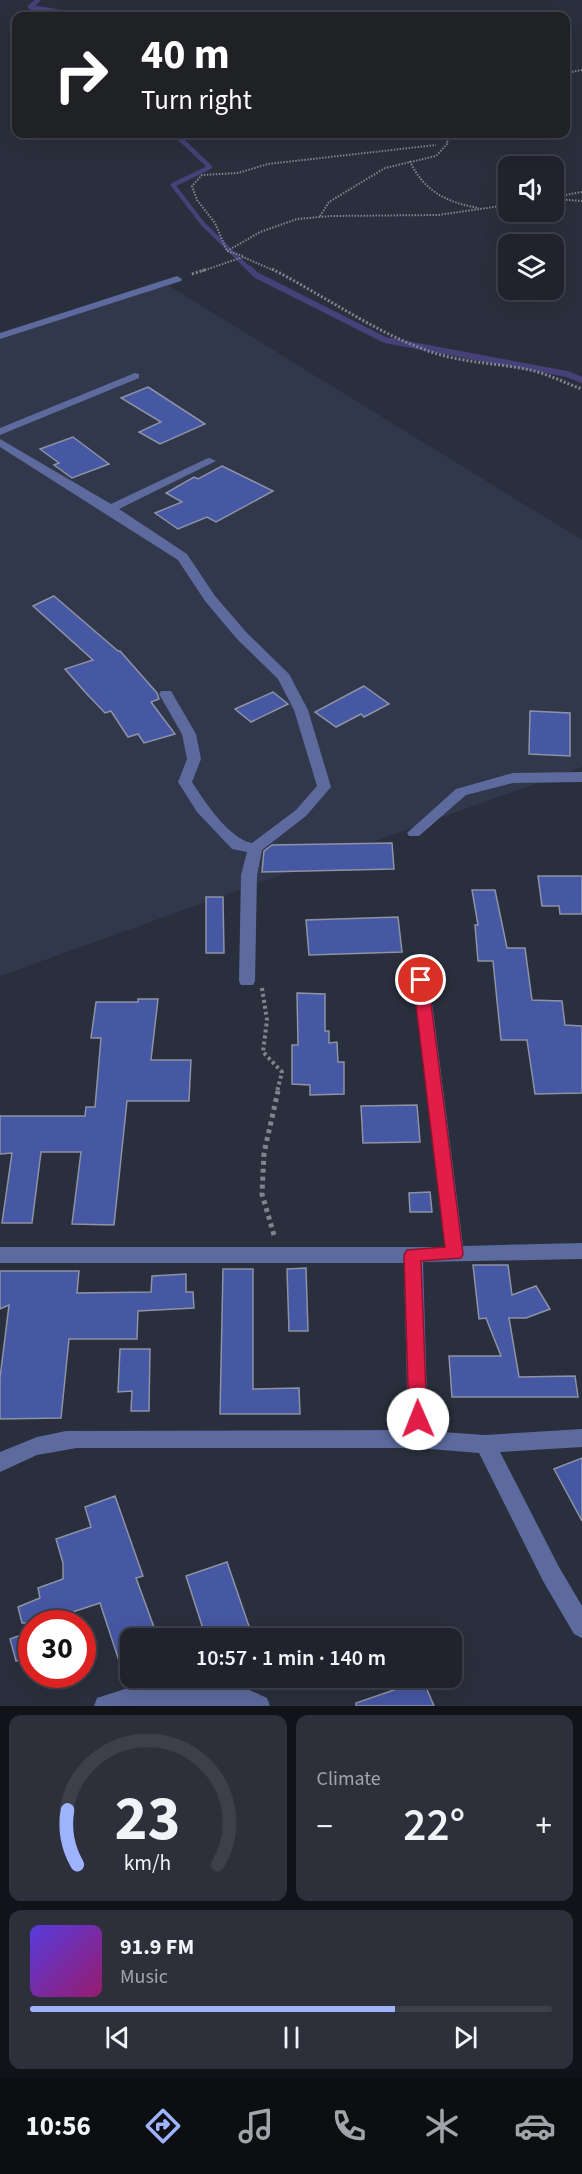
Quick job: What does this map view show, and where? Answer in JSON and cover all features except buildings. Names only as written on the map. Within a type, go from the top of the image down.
[{"type":"street","points":[[0,336],[177,279]]},
{"type":"street","points":[[0,432],[135,376]]},
{"type":"street","points":[[0,442],[183,557],[230,621],[284,677],[301,710],[324,787],[302,813],[255,848],[249,875],[254,981]]},
{"type":"street","points":[[110,509],[210,461]]},
{"type":"street","points":[[166,694],[189,734],[194,759],[185,782],[202,809],[237,845],[255,848]]},
{"type":"street","points":[[414,832],[461,792],[513,778],[582,777]]},
{"type":"street","points":[[421,980],[455,1254]]},
{"type":"street","points":[[0,1255],[413,1255],[582,1251]]},
{"type":"street","points":[[413,1255],[418,1439]]},
{"type":"street","points":[[0,1463],[43,1443],[77,1439],[418,1439],[484,1444],[582,1438]]},
{"type":"street","points":[[484,1444],[551,1574],[582,1626]]},
{"type":"street","points":[[105,1706],[128,1699],[187,1695],[241,1697],[260,1706]]},
{"type":"path","points":[[320,217],[329,202],[385,168],[436,156],[447,143],[445,138]]},
{"type":"path","points":[[436,145],[340,156],[313,162],[266,165],[238,173],[202,175],[192,186],[197,200],[215,223],[227,251],[261,262],[381,331],[431,352],[471,363],[531,370],[582,389]]},
{"type":"path","points":[[410,161],[417,178],[443,200],[486,209]]},
{"type":"path","points":[[564,196],[582,192]]},
{"type":"path","points":[[564,199],[582,201]]},
{"type":"path","points":[[227,251],[275,226],[297,219],[426,216],[498,207]]},
{"type":"path","points":[[177,279],[246,258]]},
{"type":"path","points":[[254,981],[266,1003],[268,1035],[263,1052],[282,1072],[264,1153],[262,1194],[271,1228],[282,1255]]},
{"type":"shaded area","points":[[166,284],[582,540],[582,767],[0,976],[0,335]]},
{"type":"waterway","points":[[38,0],[30,7],[61,12]]},
{"type":"waterway","points":[[179,138],[210,167],[173,185],[203,224],[251,271]]},
{"type":"waterway","points":[[250,269],[256,275],[385,340],[567,374],[582,380]]},
{"type":"route","points":[[418,1419],[413,1255],[455,1254],[421,980]]}]
